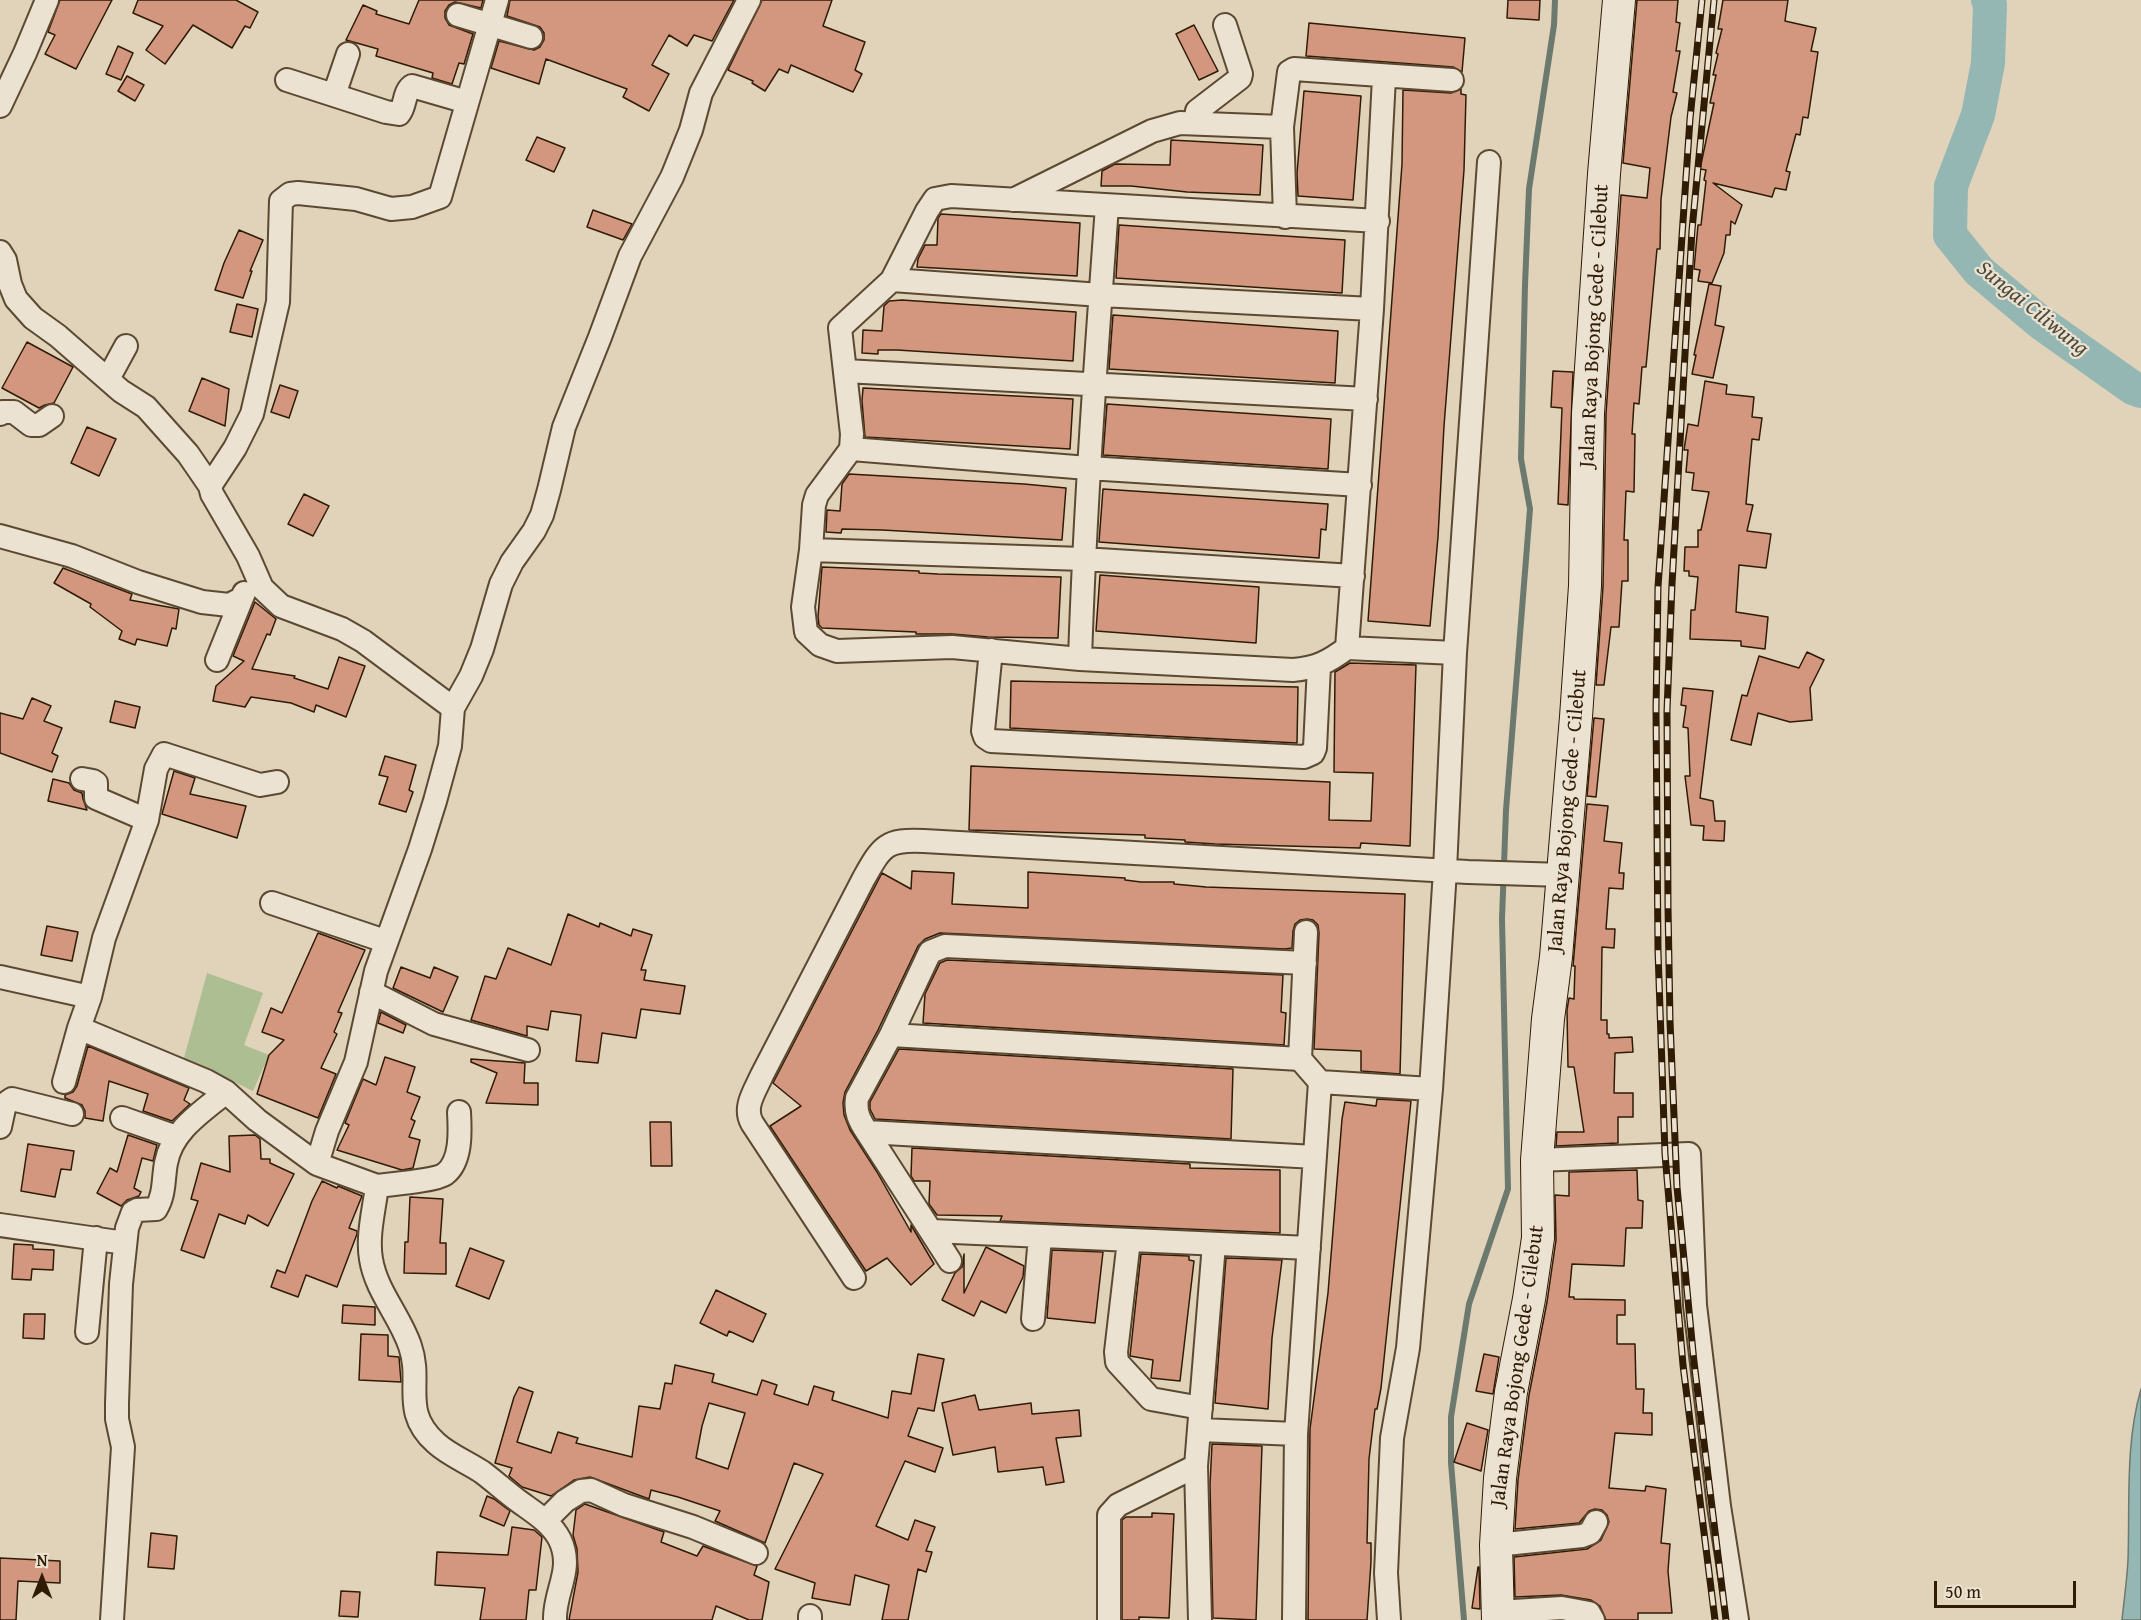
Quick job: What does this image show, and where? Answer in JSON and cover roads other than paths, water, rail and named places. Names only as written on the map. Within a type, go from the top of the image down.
[{"type":"main road","name":"Jalan Raya Bojong Gede - Cilebut","points":[[1498,1616],[1496,1545],[1500,1478],[1511,1392],[1538,1238],[1538,1160],[1548,1019],[1556,957],[1576,717],[1585,586],[1589,389],[1619,0]]},
{"type":"street","points":[[0,106],[47,0]]},
{"type":"street","points":[[210,486],[235,448],[252,414],[278,302],[281,201],[290,194],[298,193],[356,199],[391,209],[419,206],[440,197],[488,24],[497,0]]},
{"type":"street","points":[[317,1164],[327,1131],[356,1062],[385,941],[400,905],[435,801],[450,746],[453,708],[471,676],[482,649],[501,584],[542,515],[564,427],[630,256],[672,177],[691,130],[701,93],[748,0]]},
{"type":"street","points":[[458,15],[531,37]]},
{"type":"street","points":[[1195,123],[1197,111],[1241,74],[1225,25]]},
{"type":"street","points":[[334,95],[348,54]]},
{"type":"street","points":[[1285,217],[1282,127],[1289,72],[1294,69],[1452,80]]},
{"type":"street","points":[[1347,648],[1378,221],[1384,77]]},
{"type":"street","points":[[287,80],[386,112],[399,114],[407,90],[412,86],[467,102]]},
{"type":"street","points":[[1012,200],[1152,131],[1180,123],[1282,127]]},
{"type":"street","points":[[1389,1620],[1386,1573],[1392,1438],[1408,1348],[1431,1089],[1457,871],[1455,653],[1489,162]]},
{"type":"street","points":[[1378,221],[951,196],[935,199],[892,280],[840,328],[852,449],[818,495],[812,519],[811,550],[803,607],[806,632],[820,645],[837,651],[952,647],[1080,659],[1293,670],[1319,666],[1347,648],[1455,653]]},
{"type":"street","points":[[1080,659],[1088,468],[1096,385],[1107,206]]},
{"type":"street","points":[[0,252],[5,260],[16,299],[33,318],[146,407],[188,454],[210,486],[212,494],[248,556],[262,588],[281,606],[342,629],[363,641],[453,708]]},
{"type":"street","points":[[892,280],[1101,295],[1372,309]]},
{"type":"street","points":[[108,379],[126,346]]},
{"type":"street","points":[[845,370],[1366,399]]},
{"type":"street","points":[[0,414],[14,412],[31,425],[39,425],[52,416]]},
{"type":"street","points":[[852,449],[1088,468],[1360,484]]},
{"type":"street","points":[[0,536],[72,556],[138,582],[202,602],[229,605],[241,599]]},
{"type":"street","points":[[811,550],[1083,558],[1353,576]]},
{"type":"street","points":[[217,660],[241,599],[255,573]]},
{"type":"street","points":[[991,650],[983,731],[985,737],[991,741],[1304,757],[1312,753],[1315,748],[1319,666]]},
{"type":"street","points":[[63,1082],[90,997],[104,938],[147,820],[156,769],[164,754],[260,785],[277,782]]},
{"type":"street","points":[[82,779],[96,783],[96,798],[147,820]]},
{"type":"street","points":[[854,1278],[752,1123],[748,1116],[748,1109],[762,1075],[864,878],[877,856],[889,844],[908,840],[1563,875]]},
{"type":"street","points":[[272,903],[385,941]]},
{"type":"street","points":[[1294,1620],[1296,1434],[1320,1082],[1300,1059],[1306,932]]},
{"type":"street","points":[[950,1261],[867,1132],[858,1117],[856,1108],[858,1098],[930,952],[945,946],[1305,963]]},
{"type":"street","points":[[0,977],[90,997]]},
{"type":"street","points":[[371,992],[434,1024],[528,1050]]},
{"type":"street","points":[[79,1028],[192,1073],[226,1092],[257,1120],[317,1164],[376,1186],[435,1178],[446,1174],[456,1155],[460,1140],[459,1112]]},
{"type":"street","points":[[891,1035],[1300,1059]]},
{"type":"street","points":[[1320,1082],[1431,1089]]},
{"type":"street","points":[[112,1620],[123,1447],[117,1419],[117,1403],[125,1243],[130,1216],[137,1210],[156,1209],[164,1189],[166,1162],[176,1137],[226,1092]]},
{"type":"street","points":[[0,1127],[5,1104],[12,1099],[72,1114]]},
{"type":"street","points":[[122,1118],[176,1137]]},
{"type":"street","points":[[867,1132],[1315,1156]]},
{"type":"street","points":[[1538,1160],[1689,1154],[1695,1305],[1719,1506],[1737,1620]]},
{"type":"street","points":[[376,1186],[370,1247],[371,1260],[382,1293],[414,1358],[415,1415],[438,1445],[546,1520],[560,1540],[566,1572],[557,1598],[555,1620]]},
{"type":"street","points":[[0,1226],[125,1243]]},
{"type":"street","points":[[932,1231],[1309,1248]]},
{"type":"street","points":[[1033,1319],[1040,1236]]},
{"type":"street","points":[[87,1332],[96,1238]]},
{"type":"street","points":[[1129,1240],[1116,1352],[1117,1362],[1151,1399],[1200,1419],[1296,1434]]},
{"type":"street","points":[[1200,1620],[1196,1466],[1214,1244]]},
{"type":"street","points":[[1109,1620],[1109,1515],[1118,1505],[1196,1466]]},
{"type":"street","points":[[546,1520],[565,1501],[581,1491],[591,1490],[624,1505],[693,1527],[756,1553]]},
{"type":"street","points":[[1496,1545],[1582,1536],[1590,1533],[1596,1521]]},
{"type":"street","points":[[1498,1616],[1562,1608],[1589,1613],[1593,1620]]},
{"type":"water","points":[[2141,1389],[2141,1620],[2122,1620],[2128,1560],[2130,1452]]},
{"type":"waterway","points":[[1464,1620],[1451,1463],[1451,1417],[1469,1304],[1508,1189],[1502,919],[1506,810],[1530,509],[1521,459],[1525,285],[1529,189],[1554,25],[1555,0]]},
{"type":"waterway","name":"Sungai Ciliwung","points":[[1988,0],[1990,5],[1988,63],[1978,115],[1951,186],[1950,235],[1979,271],[2041,323],[2133,388],[2141,391]]},
{"type":"railway","points":[[1702,0],[1690,119],[1658,587],[1656,709],[1658,951],[1665,1154],[1683,1365],[1715,1620]]},
{"type":"railway","points":[[1714,0],[1692,230],[1672,584],[1667,711],[1668,907],[1677,1187],[1694,1362],[1726,1620]]}]
